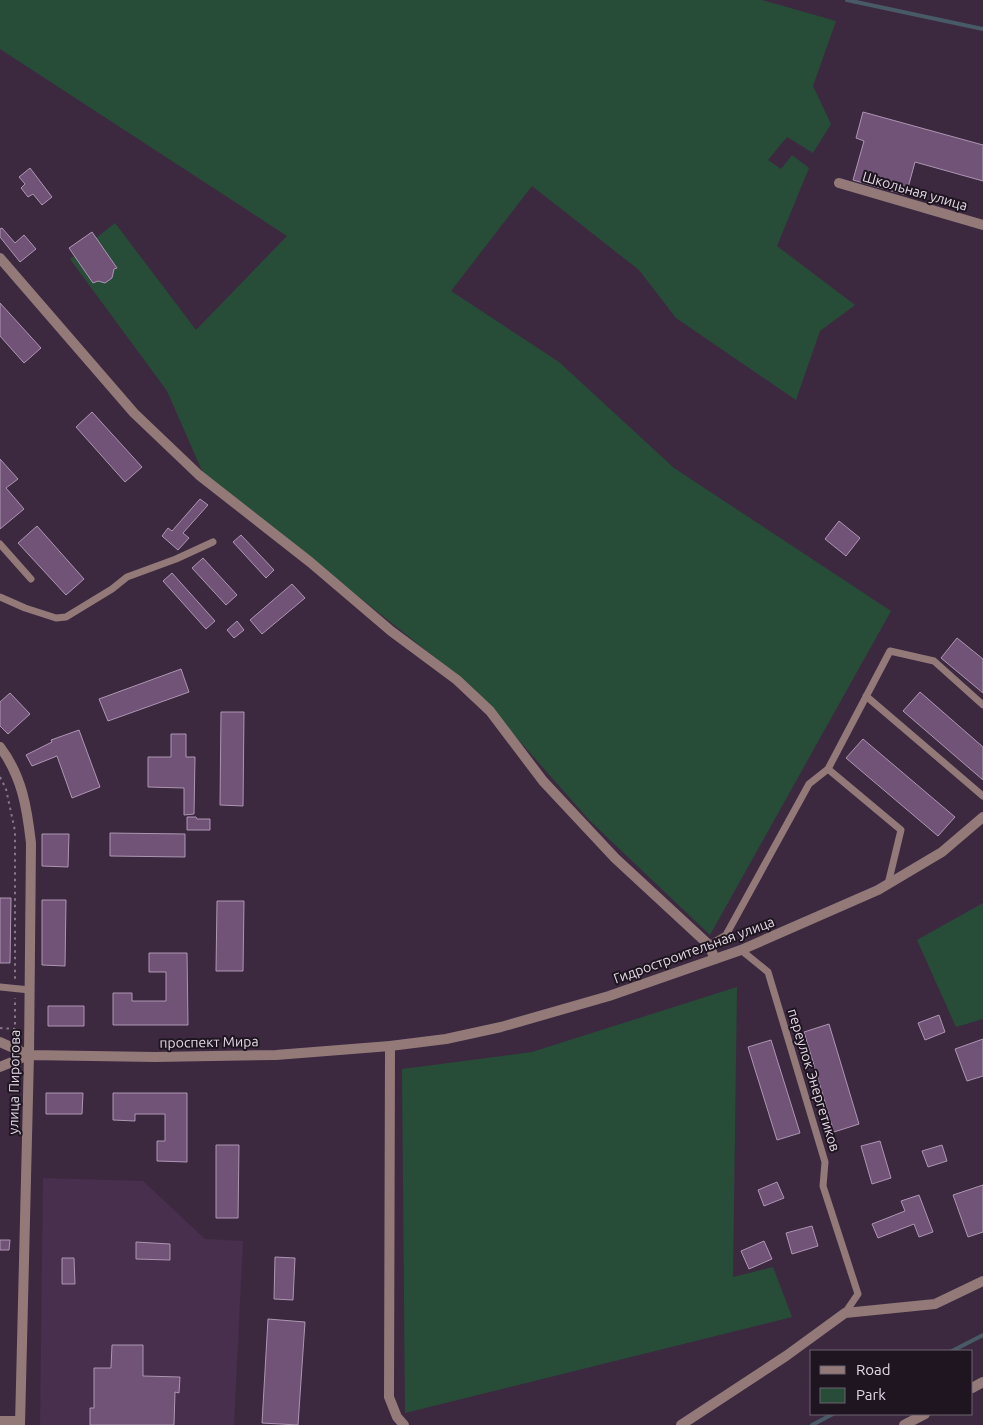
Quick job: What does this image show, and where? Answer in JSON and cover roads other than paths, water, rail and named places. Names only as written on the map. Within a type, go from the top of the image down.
[{"type":"street","name":"Школьная улица","points":[[839,183],[983,225]]},
{"type":"street","points":[[0,258],[134,414],[199,475],[310,562],[391,632],[457,680],[490,711],[543,781],[615,858],[709,945],[715,959]]},
{"type":"street","name":"улица Пирогова","points":[[0,747],[10,761],[19,780],[27,810],[31,843],[29,1055],[20,1423]]},
{"type":"street","name":"Гидростроительная улица","points":[[390,1046],[446,1039],[501,1027],[609,996],[741,950],[878,890],[942,852],[983,817]]},
{"type":"street","name":"проспект Мира","points":[[0,1042],[29,1055],[155,1057],[276,1055],[390,1046]]},
{"type":"street","points":[[390,1046],[389,1397],[397,1417],[404,1425]]},
{"type":"street","name":"проспект Мира","points":[[0,1067],[29,1055]]},
{"type":"street","points":[[681,1425],[786,1356],[845,1313],[935,1304],[983,1280]]},
{"type":"street","points":[[904,1425],[923,1415]]},
{"type":"street","points":[[0,1421],[20,1423]]},
{"type":"lane","points":[[0,597],[25,608],[56,618],[66,617],[112,589],[127,577],[176,559],[213,542]]},
{"type":"lane","points":[[0,544],[31,579]]},
{"type":"lane","points":[[709,945],[726,935],[809,784],[828,769],[890,651],[934,661],[983,705]]},
{"type":"lane","points":[[866,696],[983,796]]},
{"type":"lane","points":[[828,769],[901,830],[888,884]]},
{"type":"lane","name":"переулок Энергетиков","points":[[741,950],[768,972],[826,1162],[823,1186],[858,1294],[845,1313]]},
{"type":"lane","points":[[0,986],[30,990]]},
{"type":"waterway","points":[[847,0],[983,29]]},
{"type":"waterway","points":[[954,1350],[983,1335]]},
{"type":"waterway","points":[[812,1425],[831,1415]]}]
